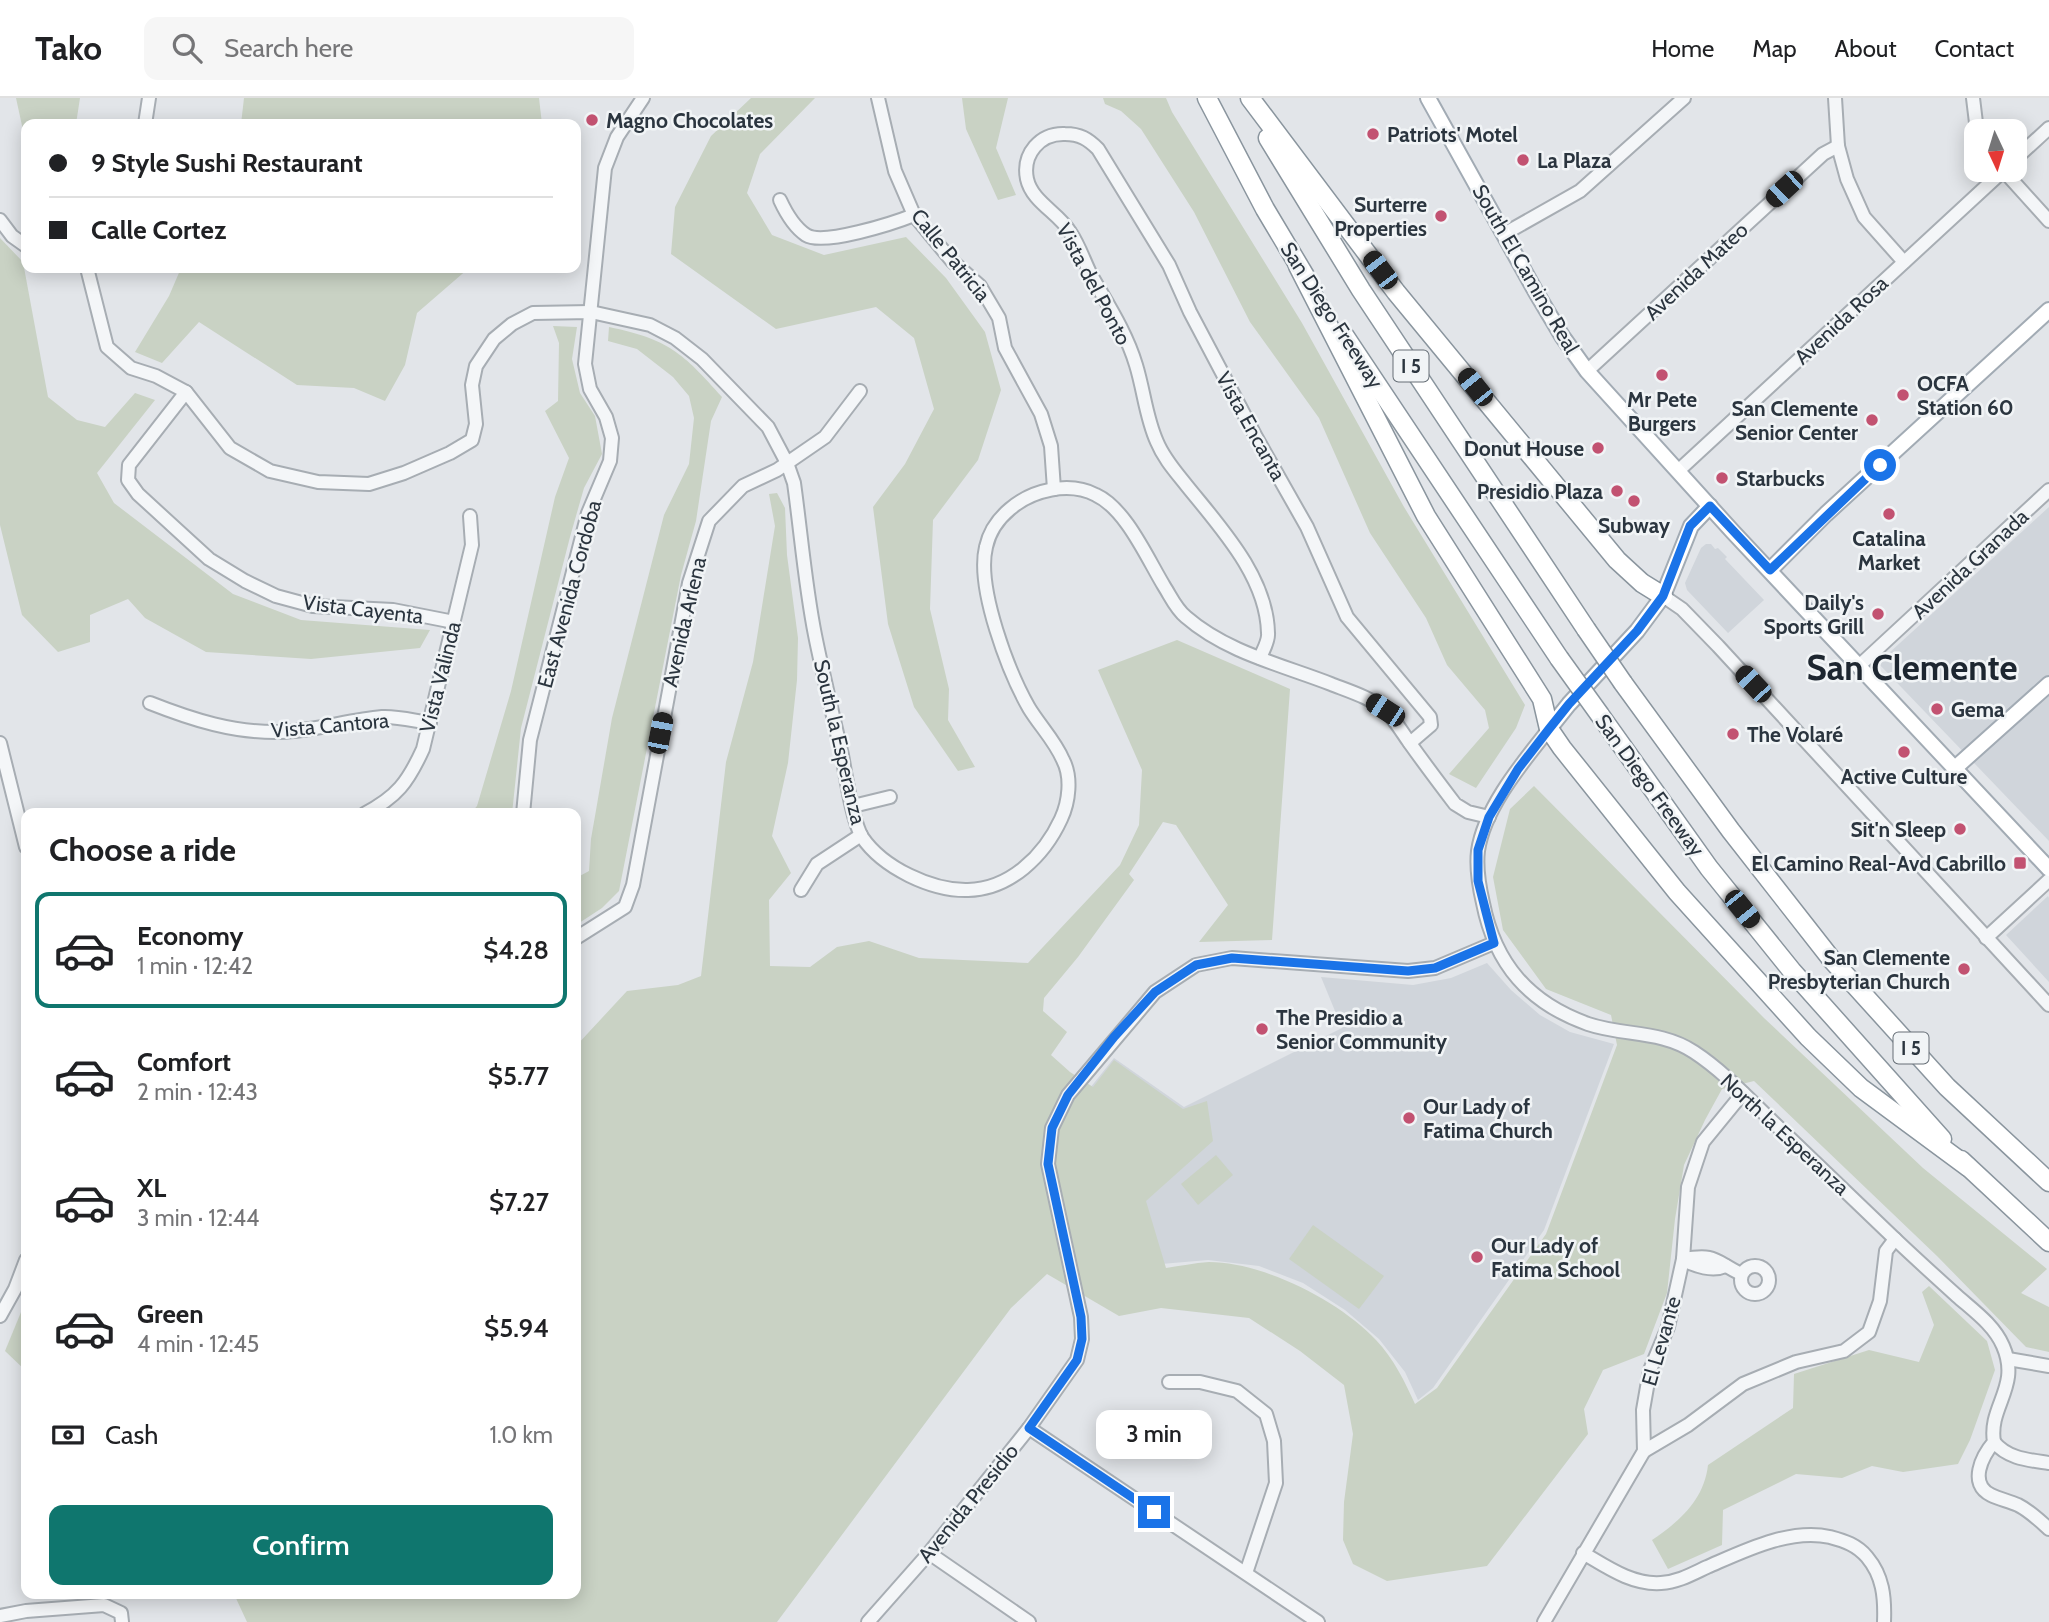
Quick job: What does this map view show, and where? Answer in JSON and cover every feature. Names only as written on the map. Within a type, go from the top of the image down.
[{"type":"highway","name":"San Diego Freeway","points":[[1207,98],[1298,266],[1559,658],[1709,868],[1792,971],[1968,1167],[2049,1242]]},
{"type":"highway","name":"San Diego Freeway","points":[[1248,98],[1312,213],[1360,290],[1623,683],[1731,831],[1832,960],[1947,1087],[2049,1182]]},
{"type":"highway","points":[[1248,98],[1396,292],[1617,561],[1642,583],[1663,596]]},
{"type":"highway","points":[[1298,266],[1426,516],[1542,699],[1549,729],[1671,886],[1808,1037],[1861,1088],[1968,1167]]},
{"type":"main road","name":"South El Camino Real","points":[[1428,98],[1562,336],[1587,371],[2049,869]]},
{"type":"main road","points":[[1770,570],[1826,514],[2049,310]]},
{"type":"main road","points":[[1549,729],[1637,631],[1663,596],[1690,526],[1710,506]]},
{"type":"main road","points":[[1954,769],[2049,684]]},
{"type":"street","points":[[146,119],[149,98]]},
{"type":"street","name":"Calle Patricia","points":[[878,98],[895,171],[914,215],[952,261],[980,286],[999,318],[1005,348],[1041,414],[1051,446],[1054,489]]},
{"type":"street","points":[[1504,234],[1580,191],[1684,98]]},
{"type":"street","points":[[1835,98],[1838,146],[1847,179],[1864,218],[1904,262]]},
{"type":"street","points":[[1973,98],[1976,119]]},
{"type":"street","name":"East Avenida Cordoba","points":[[524,808],[530,740],[587,513],[610,461],[612,438],[606,417],[590,389],[585,364],[604,168],[637,100]]},
{"type":"street","points":[[2027,148],[2049,128]]},
{"type":"street","name":"Vista Encanta","points":[[1041,140],[1064,134],[1088,139],[1098,149],[1143,222],[1169,265],[1190,312],[1307,527],[1347,617],[1430,717],[1431,725],[1410,743]]},
{"type":"street","name":"Vista del Ponto","points":[[1041,140],[1033,146],[1028,158],[1027,180],[1043,205],[1062,220],[1071,232],[1090,273],[1118,320],[1136,365],[1149,421],[1164,456],[1236,547],[1247,565],[1263,605],[1269,635],[1260,658]]},
{"type":"street","name":"Avenida Mateo","points":[[1587,371],[1823,154],[1838,146]]},
{"type":"street","name":"Avenida Rosa","points":[[1678,471],[1990,182]]},
{"type":"street","points":[[2014,182],[2049,220]]},
{"type":"street","points":[[780,200],[788,217],[808,236],[828,238],[914,215]]},
{"type":"street","points":[[0,220],[12,236],[21,242]]},
{"type":"street","points":[[88,273],[107,347],[131,368],[156,376],[186,392]]},
{"type":"street","name":"South la Esperanza","points":[[186,392],[230,448],[270,471],[318,482],[369,484],[427,463],[472,440],[476,424],[472,405],[476,366],[494,339],[512,324],[533,313],[591,312],[650,325],[675,338],[702,359],[768,427],[787,463],[794,482],[814,632],[861,835],[892,866],[909,876],[964,890],[989,888],[1012,879],[1048,842],[1062,817],[1069,794],[1066,769],[1016,683],[991,608],[984,576],[986,543],[996,524],[1009,509],[1028,496],[1054,489],[1080,489],[1109,504],[1128,525],[1180,612],[1205,634],[1372,702],[1385,710],[1455,804],[1468,812],[1489,817]]},
{"type":"street","name":"Avenida Arlena","points":[[581,935],[625,907],[633,885],[689,583],[709,521],[743,486],[787,463],[825,437],[860,391]]},
{"type":"street","name":"Vista Cayenta","points":[[186,392],[128,465],[128,480],[138,495],[209,559],[276,596],[313,606],[393,610],[454,622]]},
{"type":"street","name":"Avenida Granada","points":[[1860,665],[2049,491]]},
{"type":"street","name":"Vista Valinda","points":[[374,808],[396,794],[410,777],[423,749],[472,545],[470,516]]},
{"type":"street","points":[[1663,596],[1682,609],[1706,633],[2049,1005]]},
{"type":"street","name":"Vista Cantora","points":[[150,703],[195,721],[240,731],[282,732],[383,717],[430,723]]},
{"type":"street","points":[[1494,943],[1478,881],[1478,850],[1489,817],[1518,769],[1549,729]]},
{"type":"street","points":[[0,743],[21,828]]},
{"type":"street","points":[[853,806],[890,797]]},
{"type":"street","points":[[801,890],[817,864],[861,835]]},
{"type":"street","points":[[1986,938],[2049,880]]},
{"type":"street","name":"North la Esperanza","points":[[1494,943],[1514,976],[1539,1001],[1589,1024],[1646,1033],[1693,1051],[1743,1093],[1895,1239],[1992,1327],[2008,1359]]},
{"type":"street","name":"Avenida Presidio","points":[[868,1622],[929,1553],[1029,1428],[1077,1360],[1082,1339],[1081,1317],[1048,1164],[1052,1128],[1068,1095],[1114,1037],[1155,992],[1196,965],[1232,958],[1408,971],[1435,968],[1494,943]]},
{"type":"street","name":"El Levante","points":[[1644,1451],[1643,1410],[1650,1370],[1668,1327],[1683,1259],[1688,1187],[1703,1142],[1743,1093]]},
{"type":"street","points":[[1544,1622],[1644,1451],[1688,1425],[1743,1384],[1796,1362],[1844,1351],[1869,1332],[1880,1301],[1886,1251],[1895,1239]]},
{"type":"street","points":[[1683,1259],[1702,1256],[1720,1259],[1726,1266],[1741,1274]]},
{"type":"street","points":[[0,1316],[21,1273]]},
{"type":"street","points":[[2049,1366],[2008,1359],[2008,1384],[1993,1434],[1994,1442],[2001,1451],[2013,1457],[2049,1463]]},
{"type":"street","points":[[1170,1382],[1200,1382],[1237,1391],[1266,1414],[1275,1441],[1276,1483],[1246,1573]]},
{"type":"street","points":[[1643,1422],[1651,1430],[1668,1435]]},
{"type":"street","points":[[1029,1428],[1318,1622]]},
{"type":"street","points":[[1994,1442],[1980,1463],[1982,1487],[1988,1494],[2016,1504],[2031,1513],[2049,1529]]},
{"type":"street","points":[[1583,1553],[1630,1580],[1658,1583],[1675,1581],[1735,1555],[1792,1536],[1821,1535],[1845,1541],[1860,1549],[1877,1569],[1884,1596],[1884,1622]]},
{"type":"street","points":[[929,1553],[1029,1622]]},
{"type":"street","points":[[0,1616],[26,1611],[104,1605],[121,1613],[122,1622]]},
{"type":"shaded area","points":[[2049,507],[2049,841],[1878,663]]},
{"type":"shaded area","points":[[1706,544],[1718,548],[1764,600],[1728,633],[1687,590],[1685,583],[1701,548]]},
{"type":"shaded area","points":[[2048,896],[2049,898],[2049,982],[2006,935]]},
{"type":"shaded area","points":[[1487,963],[1511,990],[1540,1015],[1570,1032],[1614,1044],[1544,1230],[1433,1388],[1418,1400],[1405,1372],[1379,1339],[1345,1310],[1303,1283],[1259,1266],[1208,1260],[1138,1266],[1070,1113],[1114,1058],[1184,1107],[1342,1028],[1321,977],[1413,985],[1451,978]]},
{"type":"green space","points":[[16,98],[80,98],[77,119],[21,121]]},
{"type":"green space","points":[[244,98],[539,98],[541,119],[242,119]]},
{"type":"green space","points":[[751,98],[815,98],[760,154],[747,193],[772,235],[824,255],[906,237],[946,278],[985,332],[1001,390],[978,460],[933,520],[930,609],[949,689],[948,720],[975,767],[958,771],[914,707],[888,624],[873,507],[905,464],[934,409],[914,338],[876,307],[776,329],[671,254],[675,207],[711,136]]},
{"type":"green space","points":[[962,98],[1008,98],[996,148],[1016,195],[998,200],[966,129]]},
{"type":"green space","points":[[1103,98],[1166,98],[1172,112],[1302,323],[1404,507],[1525,705],[1516,728],[1476,788],[1449,774],[1489,728],[1485,710],[1447,665],[1426,618],[1370,533],[1319,418],[1250,322],[1194,212],[1141,129],[1121,111],[1105,104]]},
{"type":"green space","points":[[0,238],[21,260],[21,273],[25,273],[48,397],[77,420],[105,427],[135,393],[155,400],[97,473],[114,503],[233,594],[301,620],[430,630],[420,648],[311,659],[206,652],[145,618],[128,599],[90,615],[90,642],[58,652],[22,615],[0,525]]},
{"type":"green space","points":[[179,273],[463,273],[417,313],[405,365],[385,401],[354,388],[297,385],[199,322],[162,363],[135,352],[169,296]]},
{"type":"green space","points":[[553,326],[577,327],[572,359],[580,393],[595,416],[602,454],[584,488],[521,728],[513,808],[475,808],[511,691],[555,497],[569,458],[545,411],[558,401],[559,343]]},
{"type":"green space","points":[[609,327],[660,343],[685,359],[722,397],[711,421],[696,521],[681,575],[619,891],[602,908],[581,922],[581,875],[589,871],[591,839],[612,718],[664,515],[689,464],[694,418],[689,396],[673,377],[637,349],[608,341]]},
{"type":"green space","points":[[777,493],[785,508],[787,555],[798,638],[797,680],[788,763],[772,836],[791,873],[769,900],[770,966],[810,967],[837,947],[869,941],[919,958],[1028,963],[1120,865],[1139,825],[1142,770],[1098,670],[1177,640],[1290,689],[1272,940],[1199,942],[1228,905],[1176,825],[1163,822],[1129,874],[1134,880],[1078,957],[1044,998],[1043,1011],[1067,1032],[1051,1055],[1093,1087],[1114,1060],[1183,1109],[1207,1101],[1213,1141],[1146,1201],[1166,1268],[1209,1262],[1230,1264],[1276,1276],[1299,1286],[1342,1311],[1376,1340],[1394,1363],[1415,1404],[1437,1388],[1546,1234],[1617,1045],[1611,1015],[1546,989],[1503,930],[1493,877],[1510,809],[1534,786],[1764,1018],[1923,1168],[2047,1269],[2021,1293],[2049,1307],[2049,1352],[2026,1347],[1937,1256],[1754,1081],[1722,1089],[1684,1165],[1667,1293],[1644,1354],[1603,1370],[1584,1409],[1588,1434],[1487,1566],[1387,1581],[1353,1564],[1343,1540],[1344,1502],[1353,1434],[1344,1385],[1300,1351],[1249,1318],[1161,1308],[1119,1316],[1047,1274],[1011,1308],[777,1622],[247,1622],[236,1599],[581,1599],[581,1041],[627,991],[678,985],[701,976],[726,762],[753,662],[775,526],[769,494]]},
{"type":"green space","points":[[1216,1155],[1233,1175],[1198,1205],[1181,1184]]},
{"type":"green space","points":[[1313,1225],[1384,1276],[1359,1309],[1289,1259]]},
{"type":"green space","points":[[1929,1286],[1987,1341],[1995,1370],[1970,1440],[1958,1464],[1903,1472],[1872,1466],[1842,1478],[1796,1474],[1723,1510],[1722,1545],[1668,1569],[1652,1540],[1681,1517],[1696,1499],[1702,1489],[1708,1465],[1793,1408],[1794,1374],[1869,1350],[1919,1362],[1934,1325],[1922,1292]]},
{"type":"green space","points":[[21,1312],[21,1366],[5,1351]]},
{"type":"place","name":"Magno Chocolates","points":[[592,120]]},
{"type":"place","name":"Patriots' Motel","points":[[1373,134]]},
{"type":"place","name":"La Plaza","points":[[1523,160]]},
{"type":"place","name":"Surterre Properties","points":[[1441,216]]},
{"type":"place","name":"Mr Pete Burgers","points":[[1662,375]]},
{"type":"place","name":"OCFA Station 60","points":[[1903,395]]},
{"type":"place","name":"San Clemente Senior Center","points":[[1872,420]]},
{"type":"place","name":"Donut House","points":[[1598,448]]},
{"type":"place","name":"Starbucks","points":[[1722,478]]},
{"type":"place","name":"Presidio Plaza","points":[[1617,491]]},
{"type":"place","name":"Subway","points":[[1634,501]]},
{"type":"place","name":"Catalina Market","points":[[1889,514]]},
{"type":"place","name":"Daily's Sports Grill","points":[[1878,614]]},
{"type":"place","name":"Gema","points":[[1937,709]]},
{"type":"place","name":"The Volaré","points":[[1733,734]]},
{"type":"place","name":"Active Culture","points":[[1904,752]]},
{"type":"place","name":"Sit'n Sleep","points":[[1960,829]]},
{"type":"place","name":"El Camino Real-Avd Cabrillo","points":[[2020,863]]},
{"type":"place","name":"San Clemente Presbyterian Church","points":[[1964,969]]},
{"type":"place","name":"The Presidio a Senior Community","points":[[1262,1029]]},
{"type":"place","name":"Our Lady of Fatima Church","points":[[1409,1118]]},
{"type":"place","name":"Our Lady of Fatima School","points":[[1477,1257]]},
{"type":"district","name":"San Clemente","points":[[1912,667]]},
{"type":"route","points":[[1154,1512],[1029,1428],[1077,1360],[1082,1339],[1081,1317],[1048,1164],[1052,1128],[1068,1095],[1114,1037],[1155,992],[1196,965],[1232,958],[1288,960],[1408,971],[1435,968],[1494,943],[1478,881],[1478,850],[1489,817],[1518,769],[1549,729],[1637,631],[1663,596],[1690,526],[1710,506],[1770,570],[1880,465]]}]
